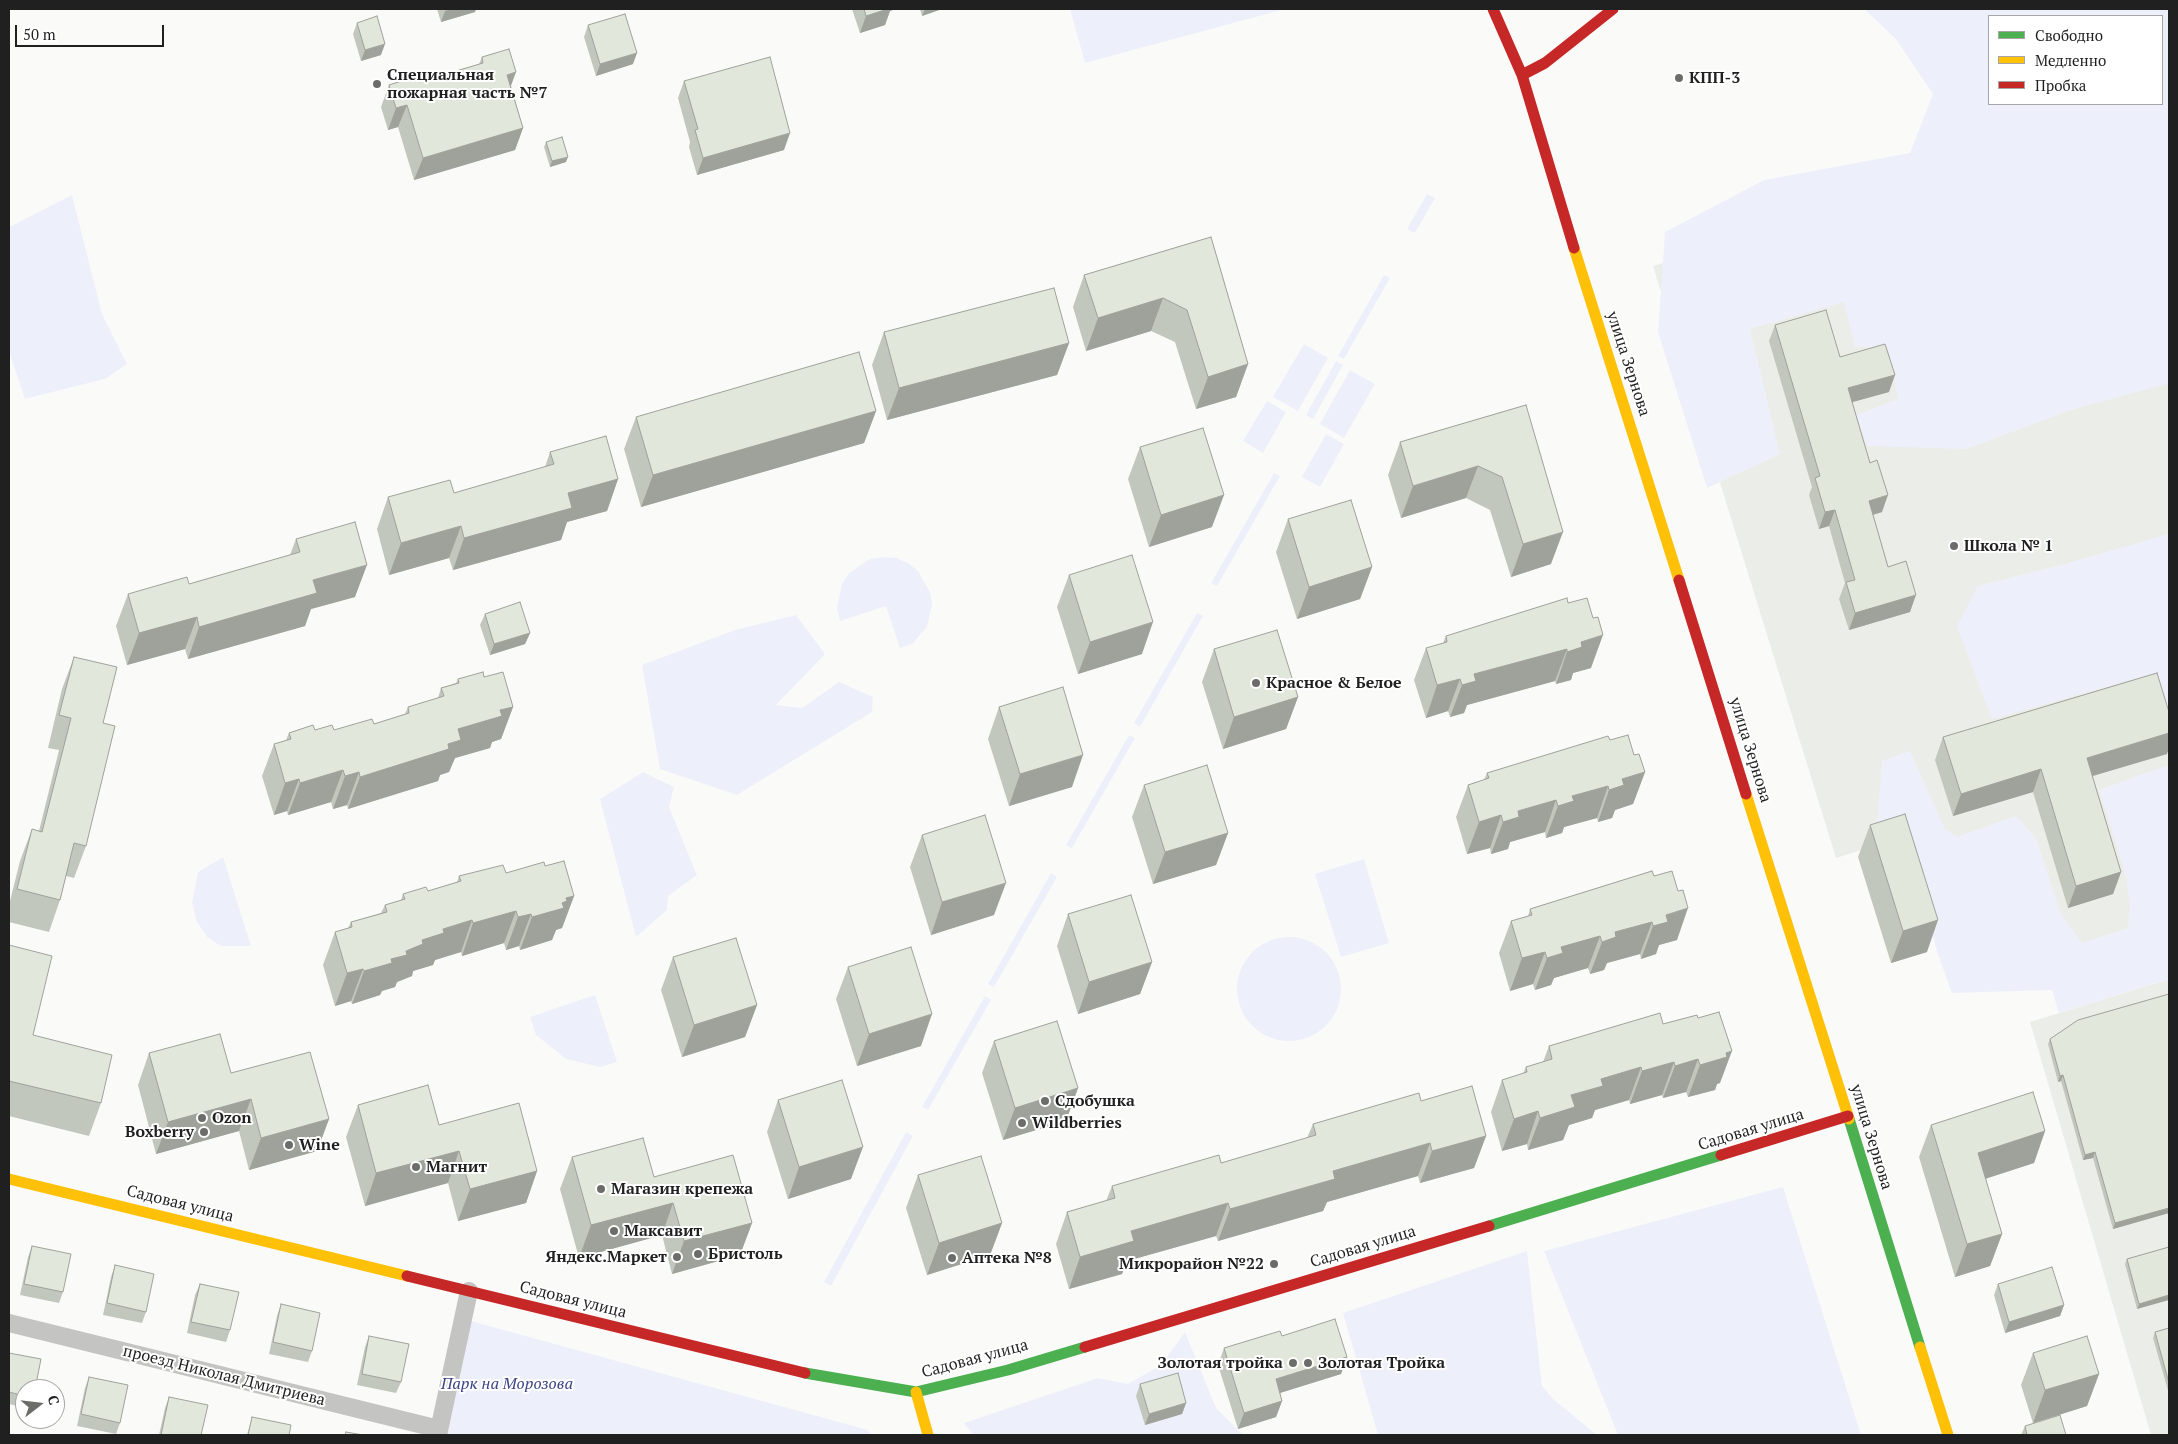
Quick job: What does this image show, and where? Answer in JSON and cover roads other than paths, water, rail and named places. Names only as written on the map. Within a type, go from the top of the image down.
[{"type":"street","name":"улица Зернова","points":[[1493,9],[1522,75],[1948,1435]]},
{"type":"street","points":[[1522,75],[1545,63],[1613,9]]},
{"type":"street","name":"Садовая улица","points":[[9,1179],[810,1374],[916,1392],[1008,1370],[1848,1116]]},
{"type":"street","points":[[438,1432],[468,1291]]},
{"type":"street","name":"проезд Николая Дмитриева","points":[[9,1323],[438,1432]]},
{"type":"street","points":[[916,1392],[928,1435]]},
{"type":"place","name":"КПП-3","points":[[1679,78]]},
{"type":"place","name":"Специальная пожарная часть №7","points":[[377,84]]},
{"type":"place","name":"Школа № 1","points":[[1954,546]]},
{"type":"place","name":"Красное & Белое","points":[[1256,683]]},
{"type":"place","name":"Сдобушка","points":[[1045,1101]]},
{"type":"place","name":"Ozon","points":[[202,1118]]},
{"type":"place","name":"Wildberries","points":[[1022,1123]]},
{"type":"place","name":"Boxberry","points":[[204,1132]]},
{"type":"place","name":"Wine","points":[[289,1145]]},
{"type":"place","name":"Магнит","points":[[416,1167]]},
{"type":"place","name":"Магазин крепежа","points":[[601,1189]]},
{"type":"place","name":"Максавит","points":[[614,1231]]},
{"type":"place","name":"Бристоль","points":[[698,1254]]},
{"type":"place","name":"Яндекс.Маркет","points":[[677,1257]]},
{"type":"place","name":"Аптека №8","points":[[952,1258]]},
{"type":"place","name":"Микрорайон №22","points":[[1274,1264]]},
{"type":"place","name":"Золотая тройка","points":[[1293,1363]]},
{"type":"place","name":"Золотая Тройка","points":[[1308,1363]]},
{"type":"park label","name":"Парк на Морозова","points":[[507,1384]]}]
